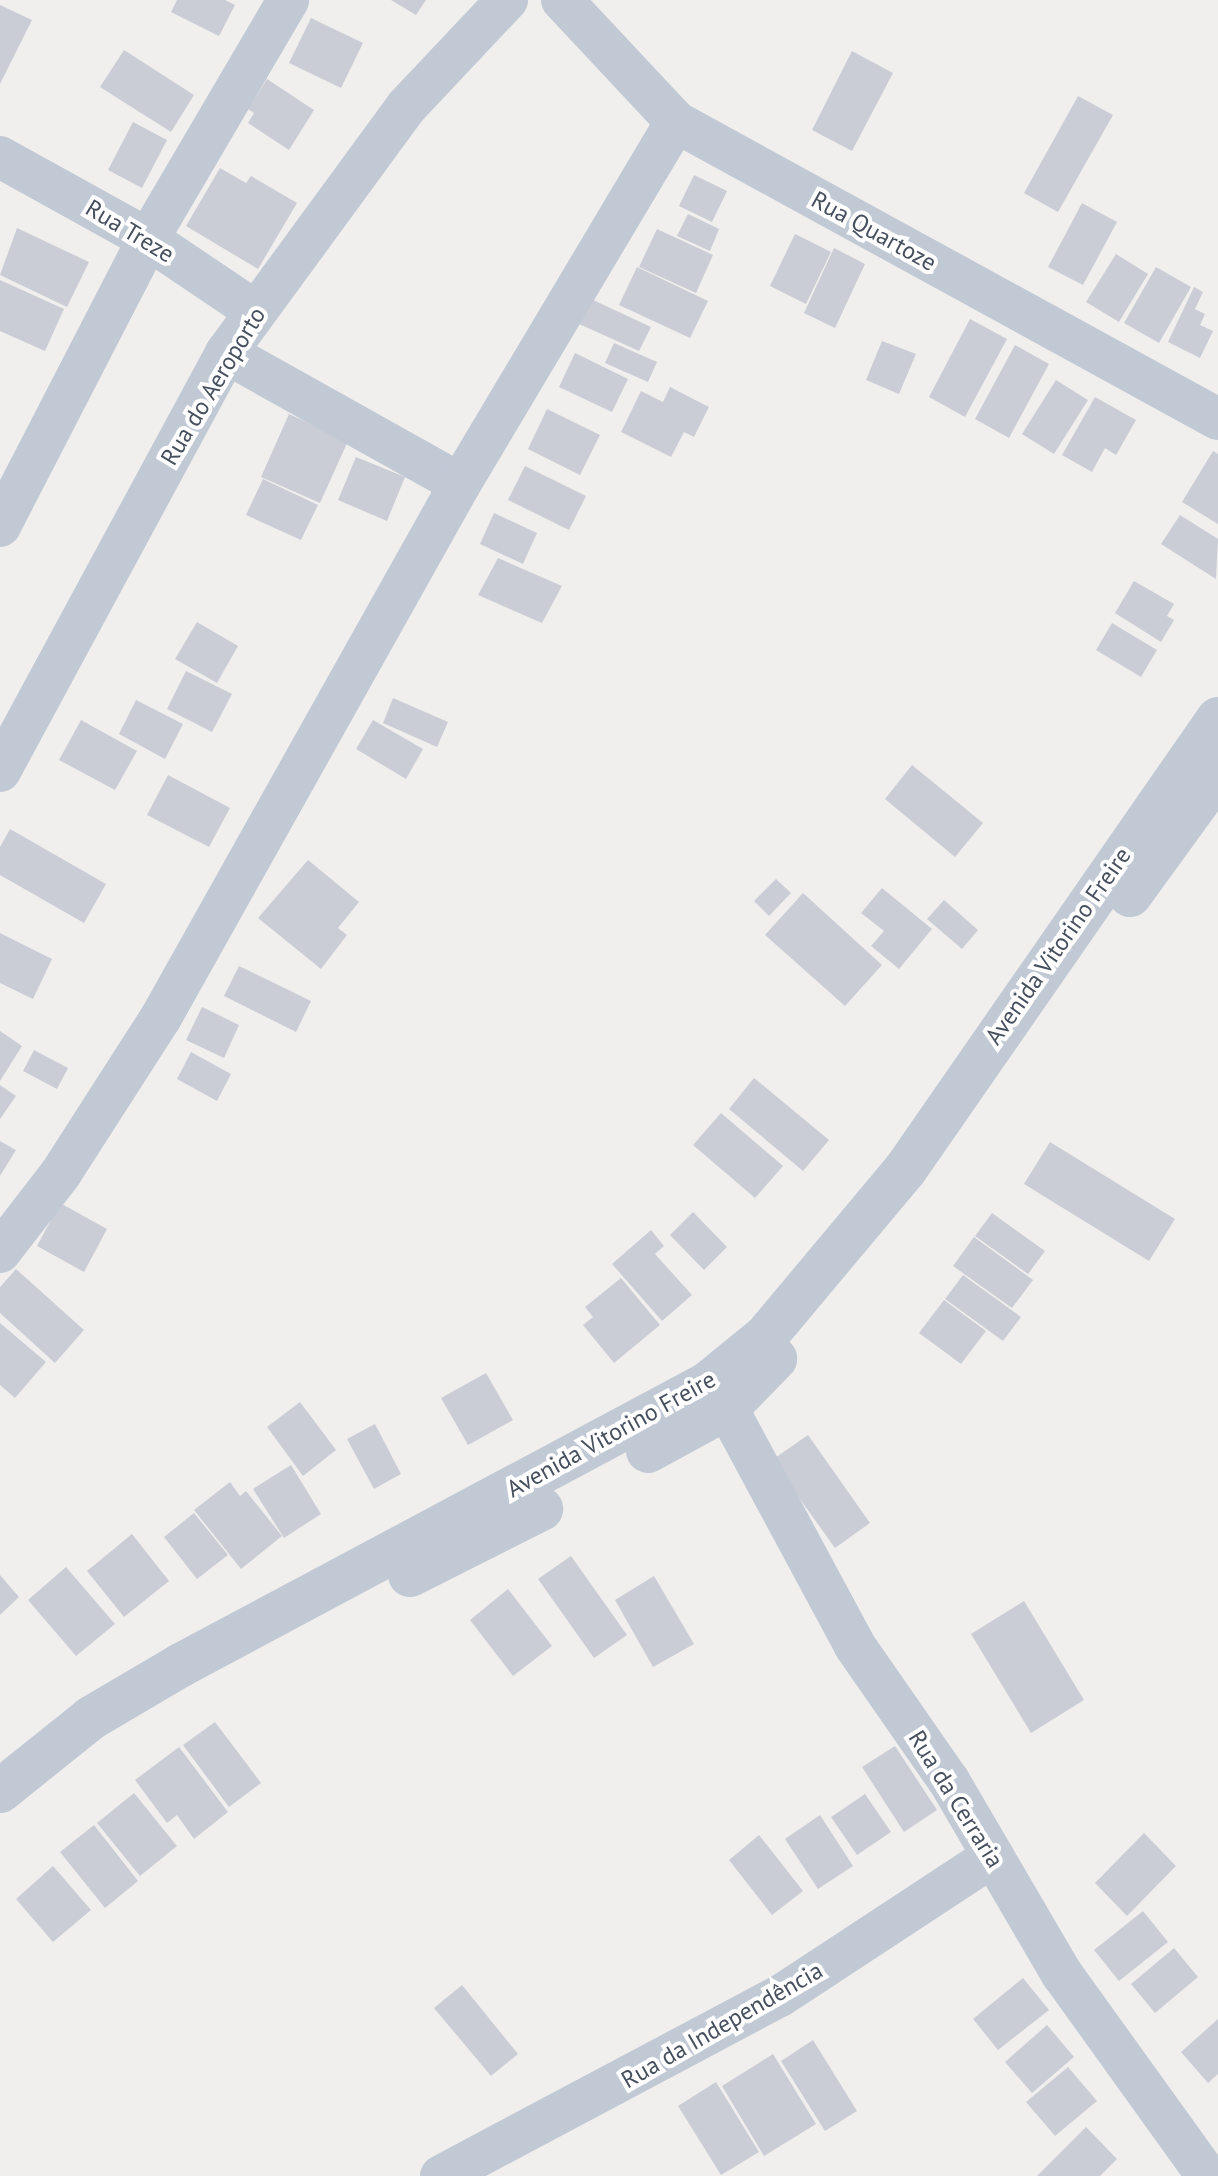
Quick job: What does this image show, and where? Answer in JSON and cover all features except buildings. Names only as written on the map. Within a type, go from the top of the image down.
[{"type":"street","points":[[0,526],[148,239],[288,0]]},
{"type":"street","name":"Rua do Aeroporto","points":[[5,750],[226,353],[407,106],[507,0]]},
{"type":"street","name":"Rua Quartoze","points":[[562,0],[676,122],[1218,419]]},
{"type":"street","points":[[0,1252],[61,1173],[160,1019],[460,484],[676,122]]},
{"type":"street","name":"Rua Treze","points":[[0,157],[148,239],[255,311]]},
{"type":"street","points":[[226,353],[460,484]]},
{"type":"street","name":"Avenida Vitorino Freire","points":[[0,1791],[91,1718],[168,1672],[680,1399],[766,1336],[905,1170],[1218,719]]},
{"type":"street","name":"Avenida Vitorino Freire","points":[[0,1824],[158,1701],[297,1627],[472,1546],[727,1408],[869,1259],[1218,776]]},
{"type":"street","name":"Rua da Cerraria","points":[[727,1408],[855,1646],[949,1781],[1062,1974],[1209,2167]]},
{"type":"street","name":"Rua da Independência","points":[[441,2176],[780,1996],[993,1856]]}]
